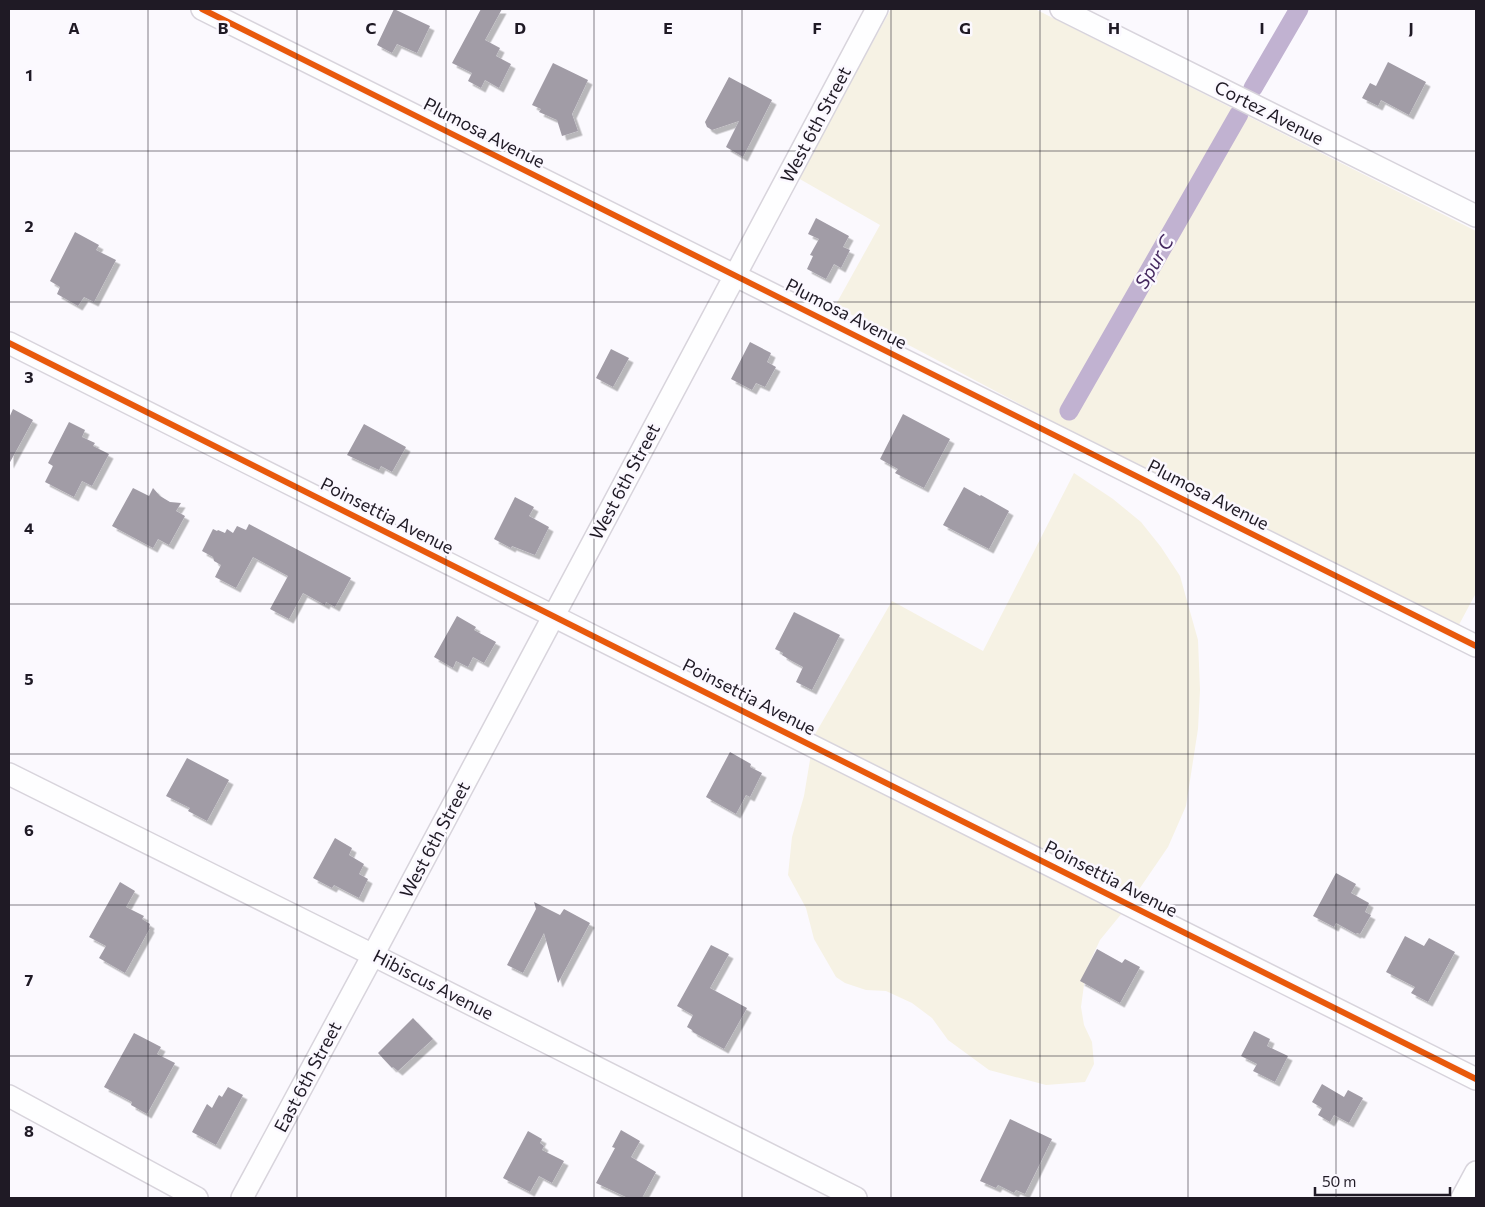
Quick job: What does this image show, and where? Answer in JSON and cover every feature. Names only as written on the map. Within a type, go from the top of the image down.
[{"type":"street","name":"Plumosa Avenue","points":[[202,9],[1476,646]]},
{"type":"street","name":"West 6th Street","points":[[374,955],[877,9]]},
{"type":"street","name":"Cortez Avenue","points":[[1061,9],[1476,216]]},
{"type":"street","name":"Poinsettia Avenue","points":[[9,343],[1476,1079]]},
{"type":"street","name":"Hibiscus Avenue","points":[[9,774],[374,955],[856,1198]]},
{"type":"street","name":"East 6th Street","points":[[242,1198],[374,955]]},
{"type":"street","points":[[9,1096],[197,1198]]},
{"type":"street","points":[[1462,1198],[1476,1172]]},
{"type":"shaded area","points":[[891,9],[1035,9],[1476,231],[1476,593],[1454,634],[835,306],[880,225],[798,178]]},
{"type":"shaded area","points":[[1074,473],[1113,499],[1141,522],[1161,547],[1180,576],[1198,640],[1200,690],[1198,729],[1186,806],[1168,847],[1127,907],[1100,940],[1086,970],[1081,1007],[1084,1025],[1092,1042],[1094,1064],[1085,1082],[1046,1085],[989,1070],[948,1040],[932,1018],[912,1003],[886,991],[866,990],[845,983],[836,977],[814,939],[806,908],[788,875],[792,837],[804,796],[814,736],[892,601],[983,651]]},
{"type":"building","points":[[394,9],[430,26],[417,53],[397,44],[392,53],[377,45]]},
{"type":"building","points":[[481,9],[502,9],[485,40],[500,48],[496,56],[511,64],[499,88],[485,80],[481,88],[468,81],[472,73],[452,63]]},
{"type":"building","points":[[1388,62],[1426,82],[1409,115],[1381,100],[1378,106],[1362,98],[1370,83],[1376,86]]},
{"type":"building","points":[[553,63],[588,80],[572,114],[578,131],[562,136],[557,120],[539,112],[541,109],[532,105]]},
{"type":"building","points":[[729,77],[772,100],[743,157],[726,147],[739,121],[712,130],[707,127],[705,122]]},
{"type":"building","points":[[816,218],[849,236],[843,247],[850,250],[841,268],[834,264],[826,279],[807,269],[813,256],[810,255],[819,239],[808,234]]},
{"type":"building","points":[[75,232],[99,245],[96,250],[116,260],[94,302],[84,297],[78,306],[57,294],[60,287],[50,281]]},
{"type":"building","points":[[750,342],[771,353],[767,362],[776,367],[765,387],[756,383],[752,390],[731,379]]},
{"type":"building","points":[[611,349],[629,358],[613,387],[596,378]]},
{"type":"building","points":[[13,409],[33,420],[9,464],[9,418]]},
{"type":"building","points":[[903,414],[950,439],[924,488],[895,473],[898,469],[880,459]]},
{"type":"building","points":[[69,422],[85,430],[82,437],[95,443],[93,446],[109,454],[92,486],[82,481],[74,497],[45,482],[53,466],[48,463]]},
{"type":"building","points":[[364,424],[406,447],[392,472],[381,466],[379,470],[347,455]]},
{"type":"building","points":[[964,487],[1009,511],[989,549],[943,525]]},
{"type":"building","points":[[133,488],[149,496],[153,488],[160,496],[170,502],[181,503],[176,511],[185,516],[169,545],[158,539],[153,548],[112,526]]},
{"type":"building","points":[[515,497],[534,507],[529,516],[549,527],[535,555],[512,546],[511,548],[494,539]]},
{"type":"building","points":[[249,524],[351,578],[335,607],[326,602],[325,605],[303,593],[289,619],[270,609],[288,576],[253,557],[236,588],[215,577],[221,565],[214,561],[213,557],[202,551],[213,529],[225,533],[227,529],[233,533],[237,526],[246,530]]},
{"type":"building","points":[[794,612],[840,635],[812,690],[796,682],[803,667],[775,649]]},
{"type":"building","points":[[457,616],[476,627],[474,630],[496,642],[484,663],[473,657],[468,667],[456,661],[453,668],[434,657]]},
{"type":"building","points":[[730,752],[751,764],[750,767],[762,773],[750,797],[746,795],[736,814],[706,797]]},
{"type":"building","points":[[187,758],[229,780],[207,821],[188,811],[190,808],[166,796]]},
{"type":"building","points":[[335,838],[352,848],[349,855],[364,864],[359,874],[368,879],[359,898],[334,885],[332,888],[313,878]]},
{"type":"building","points":[[1336,873],[1356,884],[1351,893],[1369,903],[1365,912],[1371,915],[1360,934],[1356,934],[1336,923],[1334,927],[1313,916]]},
{"type":"building","points":[[120,882],[135,891],[126,907],[144,916],[142,919],[150,924],[150,928],[125,973],[99,958],[106,946],[89,937]]},
{"type":"building","points":[[534,902],[560,915],[564,909],[590,923],[558,983],[544,933],[523,973],[507,965],[536,909]]},
{"type":"building","points":[[1405,936],[1424,946],[1429,938],[1455,952],[1428,1002],[1411,993],[1415,987],[1386,972]]},
{"type":"building","points":[[711,945],[729,954],[710,988],[747,1008],[724,1049],[687,1027],[693,1015],[677,1006]]},
{"type":"building","points":[[1097,949],[1122,963],[1125,959],[1140,967],[1120,1003],[1080,981]]},
{"type":"building","points":[[413,1018],[433,1039],[398,1071],[392,1068],[378,1053]]},
{"type":"building","points":[[1254,1031],[1270,1039],[1267,1046],[1288,1056],[1275,1082],[1253,1071],[1257,1064],[1241,1056]]},
{"type":"building","points":[[134,1033],[161,1047],[157,1054],[175,1063],[147,1114],[131,1105],[132,1102],[104,1087]]},
{"type":"building","points":[[1322,1084],[1344,1097],[1348,1090],[1363,1098],[1349,1123],[1334,1115],[1330,1122],[1318,1115],[1322,1108],[1312,1102]]},
{"type":"building","points":[[228,1087],[243,1095],[216,1145],[192,1132],[207,1104],[212,1108],[219,1095],[222,1097]]},
{"type":"building","points":[[1010,1119],[1052,1139],[1025,1194],[1016,1190],[1014,1193],[998,1185],[996,1188],[980,1181]]},
{"type":"building","points":[[621,1130],[640,1141],[631,1157],[656,1172],[642,1198],[628,1198],[596,1183],[615,1148],[612,1147]]},
{"type":"building","points":[[528,1131],[542,1139],[540,1143],[544,1146],[542,1150],[564,1161],[552,1183],[539,1176],[530,1192],[503,1178]]},
{"type":"waterway","name":"Spur C","points":[[1253,88],[1299,9]]},
{"type":"waterway","name":"Spur C","points":[[1069,411],[1239,114]]},
{"type":"cycle path","points":[[202,9],[1476,646]]},
{"type":"cycle path","points":[[9,343],[1476,1079]]}]
